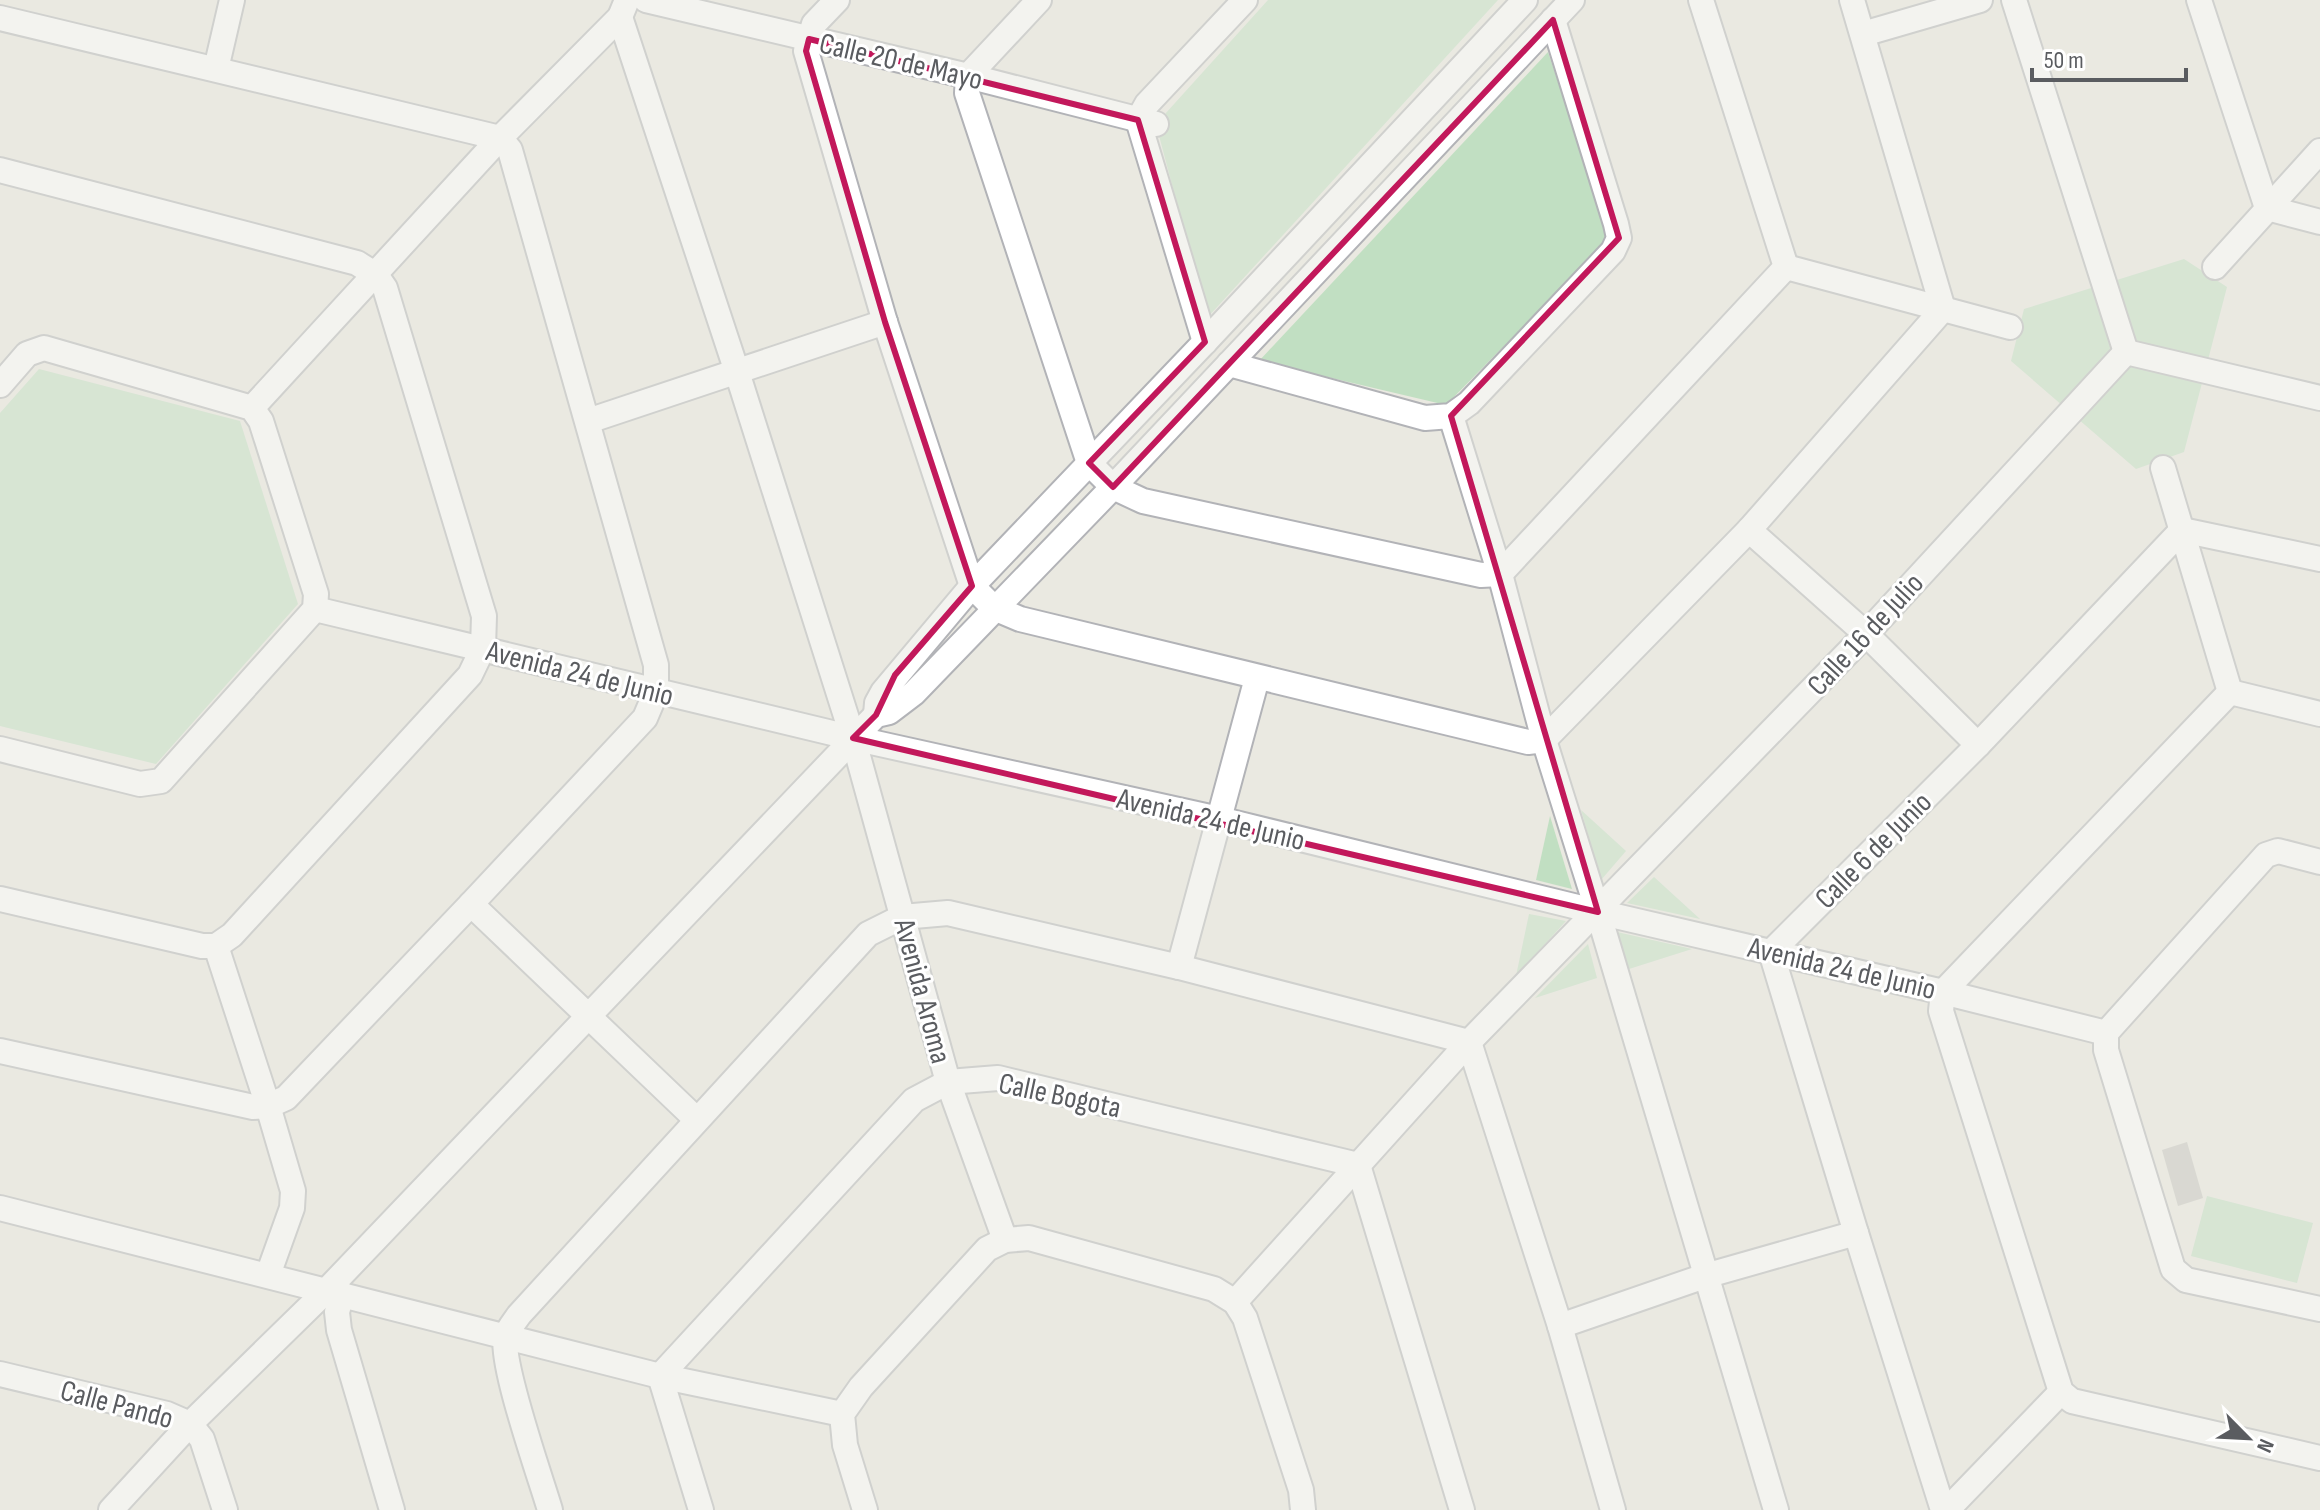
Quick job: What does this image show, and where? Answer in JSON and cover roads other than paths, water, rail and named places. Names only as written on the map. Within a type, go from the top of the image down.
[{"type":"street","points":[[216,69],[232,0]]},
{"type":"street","name":"Calle 20 de Mayo","points":[[646,0],[1147,122]]},
{"type":"street","points":[[837,0],[814,24],[806,51],[885,322],[972,586],[994,608],[1020,619],[1528,742],[1544,740],[1749,530],[1943,309]]},
{"type":"street","points":[[1039,0],[968,76],[967,93],[1089,463],[1113,487],[1143,501],[1481,575],[1500,574],[1786,267]]},
{"type":"street","points":[[1205,342],[1147,122],[1147,104],[1245,0]]},
{"type":"street","points":[[876,715],[877,703],[883,692],[972,586],[1525,0]]},
{"type":"street","points":[[111,1510],[190,1424],[334,1292],[588,1017],[853,738],[876,715],[889,712],[914,693],[1113,487],[1572,0]]},
{"type":"street","points":[[1701,0],[1786,267]]},
{"type":"street","points":[[1852,0],[1943,309]]},
{"type":"street","points":[[1863,34],[1980,0]]},
{"type":"street","points":[[2014,0],[2126,352],[2320,398]]},
{"type":"street","points":[[2199,0],[2267,208]]},
{"type":"street","points":[[252,408],[623,8]]},
{"type":"street","name":"Avenida Aroma","points":[[623,8],[853,738],[948,1082],[1005,1240]]},
{"type":"street","points":[[0,18],[500,138],[510,150],[656,665],[656,692],[645,718],[286,1098],[268,1106],[253,1107],[0,1051]]},
{"type":"street","points":[[1229,364],[1425,418],[1451,416],[1469,403],[1603,262],[1619,238],[1553,20]]},
{"type":"street","points":[[2215,267],[2320,151]]},
{"type":"street","points":[[0,170],[357,263],[376,275],[385,288],[484,616],[483,648],[470,675],[232,935],[216,946],[202,946],[0,899]]},
{"type":"street","points":[[2267,208],[2320,222]]},
{"type":"street","points":[[1786,267],[2010,327]]},
{"type":"street","points":[[588,421],[885,322]]},
{"type":"street","points":[[0,385],[27,354],[44,348],[252,408],[261,421],[316,594],[315,609],[161,781],[140,784],[0,749]]},
{"type":"street","name":"Calle 16 de Julio","points":[[1235,1302],[1469,1042],[1866,634],[2126,352]]},
{"type":"street","points":[[1451,416],[1500,574],[1544,740],[1776,1510]]},
{"type":"street","points":[[2163,468],[2230,692]]},
{"type":"street","points":[[1749,530],[1866,634],[1978,745]]},
{"type":"street","points":[[2182,530],[2320,559]]},
{"type":"street","name":"Calle 6 de Junio","points":[[1771,952],[1978,745],[2182,530]]},
{"type":"street","name":"Avenida 24 de Junio","points":[[315,609],[853,738],[1219,819],[2106,1033]]},
{"type":"street","points":[[1179,967],[1257,678]]},
{"type":"street","points":[[2230,692],[2320,714]]},
{"type":"street","points":[[2230,692],[1943,992],[1941,1011],[2061,1392],[2072,1401],[2320,1458]]},
{"type":"street","points":[[2320,862],[2278,851],[2266,855],[2106,1033],[2106,1050],[2173,1269],[2186,1280],[2320,1309]]},
{"type":"street","points":[[471,904],[696,1119]]},
{"type":"street","points":[[550,1510],[506,1353],[506,1336],[519,1315],[868,934],[902,917],[948,913],[1179,967],[1469,1042],[1560,1326],[1613,1510]]},
{"type":"street","points":[[216,946],[293,1191],[292,1208],[268,1275]]},
{"type":"street","points":[[1771,952],[1856,1233],[1945,1510],[2061,1392]]},
{"type":"street","name":"Calle Bogota","points":[[660,1376],[914,1100],[948,1082],[998,1078],[1358,1165]]},
{"type":"street","points":[[1358,1165],[1462,1510]]},
{"type":"street","points":[[0,1208],[660,1376],[842,1414]]},
{"type":"street","points":[[1560,1326],[1705,1276],[1856,1233]]},
{"type":"street","points":[[865,1510],[845,1445],[842,1414],[861,1387],[987,1249],[1005,1240],[1029,1238],[1214,1289],[1235,1302],[1250,1332],[1301,1490],[1303,1510]]},
{"type":"street","points":[[334,1292],[339,1330],[392,1510]]},
{"type":"street","name":"Calle Pando","points":[[0,1374],[167,1414],[190,1424],[202,1439],[225,1510]]},
{"type":"street","points":[[660,1376],[701,1510]]}]
